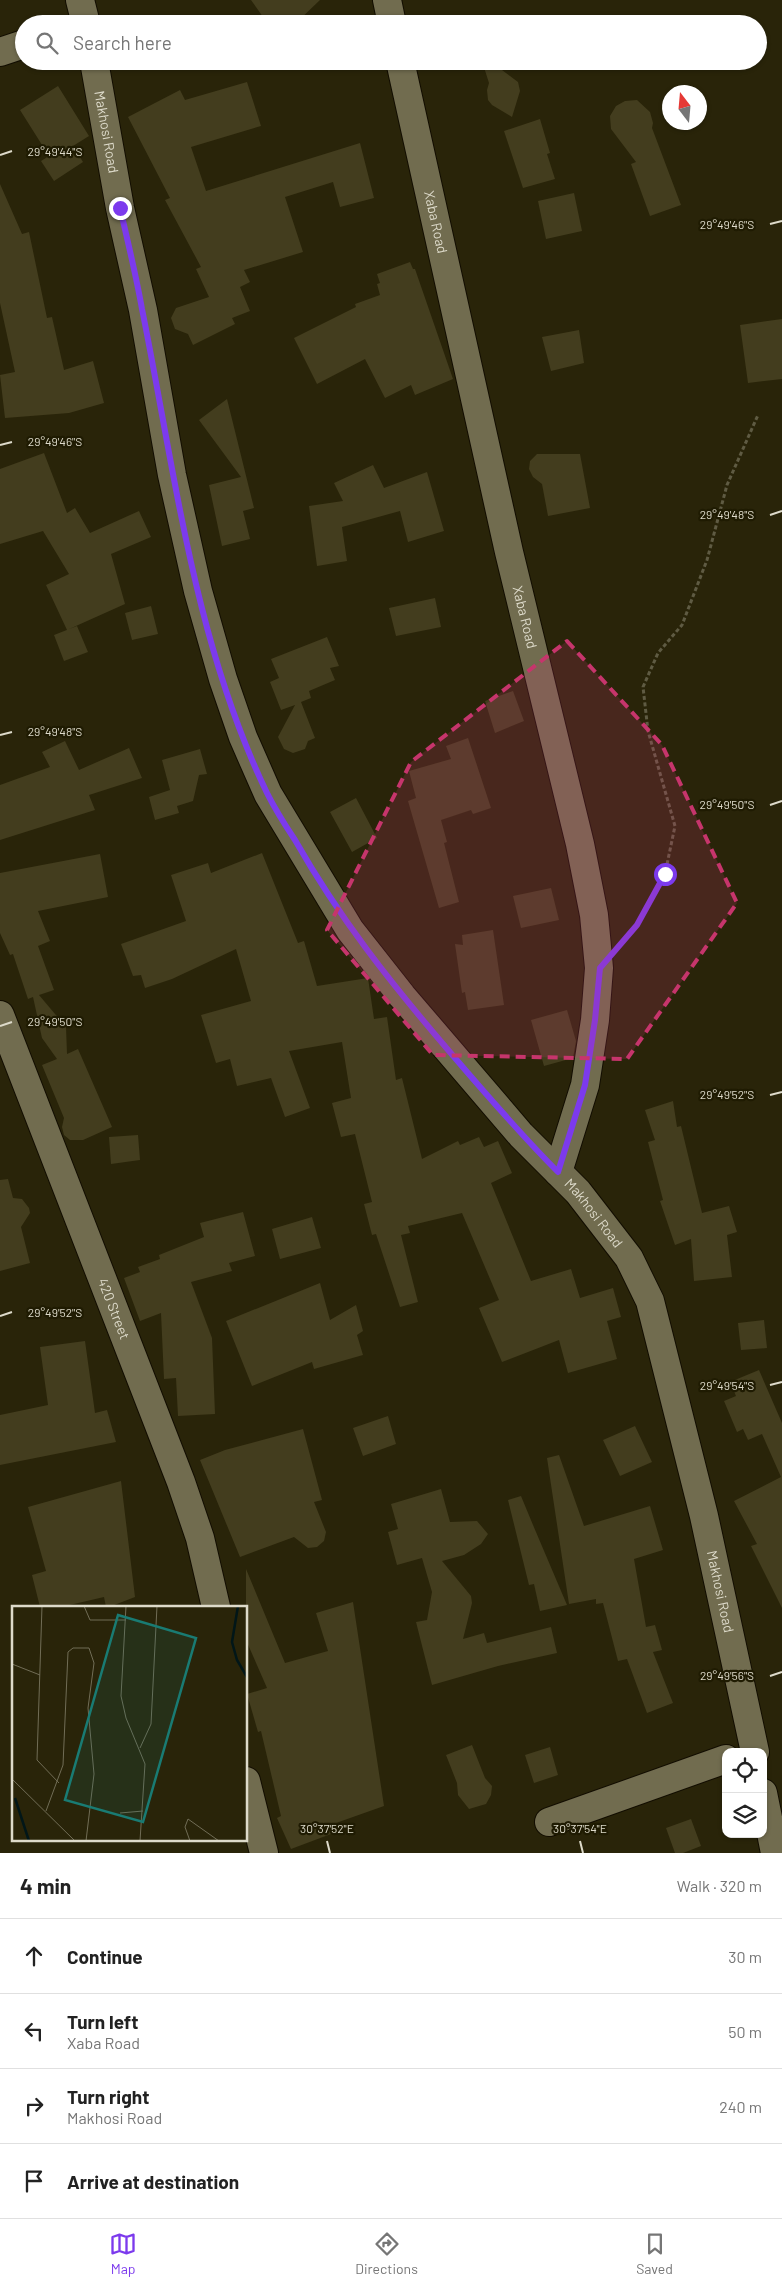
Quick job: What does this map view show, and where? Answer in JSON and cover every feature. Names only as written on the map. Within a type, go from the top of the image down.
[{"type":"street","points":[[80,0],[83,15]]},
{"type":"street","points":[[387,0],[390,15]]},
{"type":"street","points":[[0,52],[15,47]]},
{"type":"street","name":"Makhosi Road","points":[[96,70],[120,208],[143,310],[172,474],[198,591],[223,679],[243,737],[268,794],[350,930],[408,1004],[521,1135],[578,1192],[629,1258],[650,1301],[704,1516],[751,1748]]},
{"type":"street","name":"Xaba Road","points":[[402,70],[509,552],[580,844],[594,915],[600,968],[595,1020],[585,1085],[558,1172]]},
{"type":"street","name":"420 Street","points":[[0,1015],[182,1482],[200,1538],[216,1606]]},
{"type":"street","points":[[549,1822],[722,1760]]},
{"type":"street","points":[[248,1789],[264,1853]]},
{"type":"street","points":[[767,1814],[775,1853]]},
{"type":"path","points":[[600,968],[637,925],[665,874],[675,826],[648,731],[643,687],[658,653],[682,626],[707,560],[727,484],[758,416]]},
{"type":"highlighted area","points":[[567,641],[662,745],[737,903],[627,1059],[433,1055],[327,930],[411,762]]},
{"type":"building","points":[[251,0],[320,0],[304,15],[262,15]]},
{"type":"building","points":[[485,70],[502,70],[518,82],[520,91],[512,117],[492,105],[488,100],[487,90],[489,83]]},
{"type":"building","points":[[247,82],[261,126],[191,147],[206,191],[360,143],[374,198],[340,207],[333,182],[285,197],[303,252],[244,270],[250,282],[240,287],[250,311],[232,318],[235,324],[193,345],[188,334],[175,329],[171,318],[176,308],[209,297],[196,269],[201,267],[165,200],[170,198],[128,117],[180,90],[185,100]]},
{"type":"building","points":[[58,86],[89,136],[73,146],[83,162],[54,181],[41,161],[49,156],[20,110]]},
{"type":"building","points":[[637,100],[650,112],[653,123],[652,128],[681,205],[650,216],[631,164],[636,162],[611,129],[610,116],[616,106],[625,101]]},
{"type":"building","points":[[540,119],[550,153],[547,154],[555,179],[523,188],[504,131]]},
{"type":"building","points":[[0,184],[22,234],[29,232],[47,318],[52,317],[64,370],[93,361],[104,403],[69,413],[5,418],[0,375],[15,372],[0,303]]},
{"type":"building","points":[[574,193],[582,231],[546,239],[538,201]]},
{"type":"building","points":[[410,262],[413,269],[415,269],[453,379],[415,395],[411,385],[385,398],[365,359],[317,384],[294,338],[356,307],[355,304],[380,295],[377,284],[380,283],[377,274]]},
{"type":"building","points":[[782,319],[782,379],[748,383],[740,325]]},
{"type":"building","points":[[579,330],[584,363],[551,371],[542,337]]},
{"type":"building","points":[[227,399],[254,508],[243,511],[250,539],[222,546],[209,485],[241,477],[199,420]]},
{"type":"building","points":[[44,453],[67,513],[75,508],[90,533],[139,511],[151,537],[111,554],[125,604],[67,630],[46,585],[69,574],[43,531],[0,544],[0,469]]},
{"type":"building","points":[[537,454],[580,454],[590,508],[548,516],[542,484],[533,477],[529,469],[530,461]]},
{"type":"building","points":[[373,465],[384,488],[427,472],[444,531],[408,542],[400,511],[342,527],[347,561],[317,566],[309,506],[343,501],[334,483]]},
{"type":"building","points":[[435,598],[441,627],[396,636],[389,608]]},
{"type":"building","points":[[151,606],[158,634],[132,640],[125,613]]},
{"type":"building","points":[[77,626],[88,652],[64,661],[54,635]]},
{"type":"building","points":[[327,637],[339,666],[330,668],[335,680],[309,691],[311,698],[301,702],[315,738],[308,741],[305,749],[293,753],[284,749],[278,737],[295,705],[281,710],[270,682],[279,678],[271,659]]},
{"type":"building","points":[[513,691],[524,721],[495,733],[485,701]]},
{"type":"building","points":[[468,738],[491,808],[473,814],[471,810],[441,820],[447,842],[444,843],[459,902],[439,908],[408,801],[416,798],[409,771],[451,759],[446,746]]},
{"type":"building","points":[[65,741],[79,770],[129,748],[142,778],[89,795],[95,810],[0,840],[0,785],[50,767],[42,752]]},
{"type":"building","points":[[200,749],[207,774],[199,775],[193,801],[177,806],[179,813],[155,820],[149,797],[170,790],[162,760]]},
{"type":"building","points":[[356,798],[377,838],[352,852],[330,812]]},
{"type":"building","points":[[262,853],[298,943],[304,941],[317,986],[368,978],[374,1019],[387,1017],[396,1080],[402,1078],[422,1159],[458,1141],[460,1145],[479,1137],[484,1147],[498,1141],[512,1173],[491,1183],[531,1281],[571,1269],[580,1298],[613,1288],[621,1317],[607,1321],[617,1359],[568,1373],[559,1340],[502,1362],[479,1308],[499,1300],[462,1213],[408,1226],[410,1233],[401,1235],[418,1302],[400,1307],[376,1234],[372,1235],[364,1204],[372,1202],[355,1134],[341,1137],[332,1103],[351,1098],[342,1042],[289,1051],[310,1108],[285,1117],[271,1078],[237,1086],[230,1059],[216,1063],[201,1015],[251,1001],[236,949],[172,979],[145,988],[141,975],[133,976],[121,944],[186,921],[171,875],[208,863],[211,873]]},
{"type":"building","points":[[100,854],[108,897],[38,911],[50,941],[38,946],[54,990],[39,995],[66,1027],[67,1054],[78,1049],[112,1127],[83,1140],[70,1140],[64,1135],[62,1127],[64,1118],[42,1065],[57,1059],[42,1038],[33,997],[28,999],[13,954],[10,955],[0,933],[0,873]]},
{"type":"building","points":[[551,888],[559,920],[521,928],[513,896]]},
{"type":"building","points":[[493,930],[504,1005],[468,1010],[465,992],[462,993],[455,944],[463,945],[462,935]]},
{"type":"building","points":[[567,1010],[576,1041],[573,1058],[544,1066],[531,1020]]},
{"type":"building","points":[[673,1101],[677,1127],[681,1126],[702,1213],[729,1206],[737,1232],[727,1235],[732,1277],[694,1281],[691,1239],[675,1245],[660,1201],[663,1200],[648,1142],[655,1140],[645,1110]]},
{"type":"building","points":[[138,1135],[140,1160],[111,1164],[109,1137]]},
{"type":"building","points":[[8,1179],[13,1198],[22,1199],[29,1208],[30,1213],[21,1227],[30,1263],[0,1271],[0,1180]]},
{"type":"building","points":[[243,1212],[255,1256],[229,1263],[232,1271],[191,1282],[212,1338],[215,1414],[178,1416],[176,1378],[164,1379],[161,1313],[140,1321],[124,1278],[140,1272],[138,1267],[160,1259],[159,1255],[204,1237],[200,1223]]},
{"type":"building","points":[[312,1217],[321,1248],[280,1259],[272,1229]]},
{"type":"building","points":[[320,1283],[330,1320],[356,1305],[363,1331],[357,1335],[363,1355],[314,1369],[312,1362],[252,1386],[226,1321]]},
{"type":"building","points":[[764,1320],[767,1348],[741,1350],[738,1323]]},
{"type":"building","points":[[85,1341],[95,1413],[107,1410],[116,1442],[0,1465],[0,1415],[48,1405],[40,1347]]},
{"type":"building","points":[[759,1370],[782,1423],[782,1608],[751,1546],[757,1544],[734,1501],[781,1477],[762,1434],[748,1440],[743,1429],[737,1432],[724,1401],[736,1396],[730,1382]]},
{"type":"building","points":[[388,1416],[396,1444],[363,1456],[353,1428]]},
{"type":"building","points":[[635,1426],[652,1462],[620,1476],[603,1440]]},
{"type":"building","points":[[303,1429],[322,1500],[314,1502],[326,1532],[324,1541],[317,1547],[308,1548],[294,1537],[240,1557],[200,1460],[225,1450]]},
{"type":"building","points":[[559,1455],[584,1526],[650,1506],[663,1550],[634,1559],[646,1627],[655,1625],[662,1650],[653,1652],[673,1703],[647,1713],[627,1659],[618,1661],[603,1603],[596,1604],[596,1599],[569,1604],[547,1458]]},
{"type":"building","points":[[121,1481],[135,1597],[112,1606],[106,1606],[104,1597],[65,1606],[40,1606],[32,1575],[46,1571],[28,1507]]},
{"type":"building","points":[[441,1489],[450,1522],[477,1521],[488,1534],[481,1544],[464,1555],[442,1561],[471,1596],[472,1603],[463,1639],[484,1633],[487,1643],[551,1627],[557,1653],[498,1666],[432,1685],[416,1622],[427,1620],[432,1592],[422,1558],[397,1565],[388,1532],[398,1529],[391,1504]]},
{"type":"building","points":[[521,1496],[567,1605],[540,1611],[534,1584],[529,1585],[508,1500]]},
{"type":"building","points":[[246,1569],[285,1663],[328,1651],[316,1613],[353,1602],[384,1806],[336,1823],[339,1831],[291,1849],[277,1818],[281,1816],[261,1731],[258,1732],[248,1697],[248,1694],[267,1688],[248,1645],[248,1606],[246,1606]]},
{"type":"building","points":[[472,1745],[485,1778],[492,1786],[491,1795],[486,1804],[469,1809],[458,1795],[457,1783],[446,1755]]},
{"type":"building","points":[[550,1747],[558,1775],[534,1783],[525,1755]]},
{"type":"building","points":[[691,1819],[701,1846],[683,1853],[675,1853],[666,1828]]},
{"type":"route","points":[[120,208],[143,310],[172,474],[198,591],[223,679],[243,737],[268,794],[310,867],[350,930],[402,996],[521,1135],[558,1172],[585,1085],[595,1020],[600,968],[637,925],[665,874]]}]
